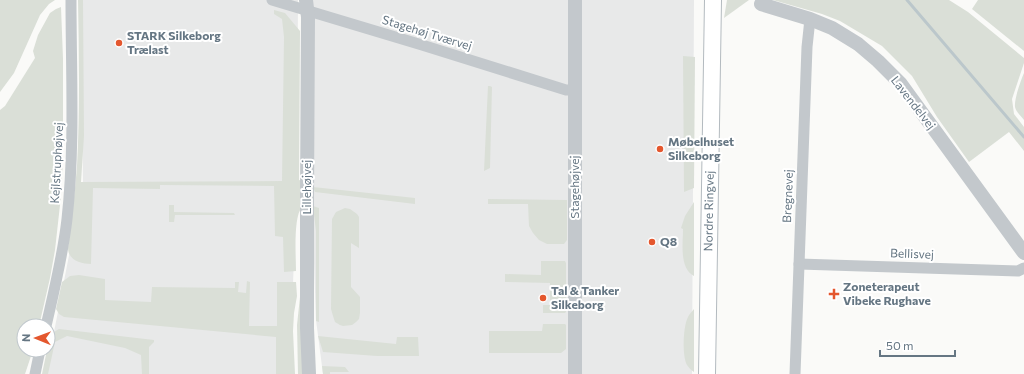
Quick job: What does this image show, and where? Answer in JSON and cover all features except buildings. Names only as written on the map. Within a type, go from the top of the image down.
[{"type":"main road","name":"Nordre Ringvej","points":[[707,374],[713,0]]},
{"type":"street","name":"Kejlstruphøjvej","points":[[48,318],[67,220],[72,154],[71,0]]},
{"type":"street","name":"Stagehøj Tværvej","points":[[272,0],[306,5],[422,45],[566,90],[575,90]]},
{"type":"street","name":"Stagehøjvej","points":[[575,0],[575,374]]},
{"type":"street","name":"Lavendelvej","points":[[761,4],[810,19],[832,28],[858,44],[878,61],[901,84],[1024,253]]},
{"type":"street","name":"Lillehøjvej","points":[[306,5],[308,17],[307,328],[309,374]]},
{"type":"street","name":"Bregnevej","points":[[795,374],[807,47],[810,19]]},
{"type":"street","name":"Bellisvej","points":[[799,264],[1018,271],[1024,268]]},
{"type":"street","points":[[35,374],[38,358]]},
{"type":"shaded area","points":[[0,0],[55,0],[49,4],[40,15],[14,73],[0,92]]},
{"type":"shaded area","points":[[78,0],[83,0],[84,136],[81,182],[282,181],[284,37],[282,19],[274,14],[274,10],[285,13],[300,31],[299,180],[302,181],[302,207],[297,219],[296,228],[296,271],[284,272],[283,237],[275,236],[274,186],[160,185],[160,189],[93,188],[91,264],[79,262],[70,256],[68,248],[78,145]]},
{"type":"shaded area","points":[[81,0],[298,0],[297,178],[291,337],[292,374],[44,374],[48,358],[56,358],[56,322],[83,184]]},
{"type":"shaded area","points":[[312,0],[694,0],[692,374],[323,374],[316,320],[312,205]]},
{"type":"shaded area","points":[[727,0],[749,0],[724,18]]},
{"type":"shaded area","points":[[773,0],[949,0],[968,12],[1024,58],[1024,63],[1012,99],[1014,114],[1024,127],[1024,151],[1009,132],[969,162],[937,117],[912,76],[882,46],[840,21],[822,14]]},
{"type":"shaded area","points":[[978,0],[1024,0],[1024,51],[972,9]]},
{"type":"shaded area","points":[[61,7],[63,59],[63,158],[61,196],[55,250],[41,318],[16,318],[16,358],[30,358],[25,374],[0,374],[0,110],[5,106],[35,58],[33,51],[38,35],[50,13]]},
{"type":"shaded area","points":[[683,56],[695,57],[694,188],[684,192]]},
{"type":"shaded area","points":[[1024,73],[1024,120],[1016,111],[1015,104]]},
{"type":"shaded area","points":[[488,86],[492,87],[490,168],[484,171]]},
{"type":"shaded area","points":[[313,187],[415,198],[415,204],[315,192]]},
{"type":"shaded area","points":[[488,199],[567,200],[567,240],[564,244],[547,244],[539,240],[529,226],[528,204],[488,204]]},
{"type":"shaded area","points":[[694,202],[694,276],[689,272],[684,261],[683,229],[681,228],[685,216]]},
{"type":"shaded area","points":[[169,205],[174,205],[174,212],[234,213],[235,215],[175,215],[174,222],[169,222]]},
{"type":"shaded area","points":[[313,206],[319,208],[319,322],[316,321],[316,231]]},
{"type":"shaded area","points":[[345,208],[350,209],[359,217],[359,248],[351,243],[351,287],[360,297],[360,313],[359,319],[356,322],[352,325],[343,326],[335,322],[331,309],[332,219],[336,212]]},
{"type":"shaded area","points":[[541,261],[565,261],[566,263],[565,313],[543,313],[543,305],[550,305],[550,283],[505,282],[505,274],[541,275]]},
{"type":"shaded area","points":[[79,275],[105,279],[105,300],[151,302],[152,287],[235,288],[235,282],[239,282],[238,292],[246,293],[247,281],[250,282],[249,326],[277,326],[277,282],[296,282],[297,296],[293,331],[295,374],[276,374],[276,337],[64,317],[59,314],[56,309],[62,282],[70,276]]},
{"type":"shaded area","points":[[300,297],[303,374],[298,374],[297,325]]},
{"type":"shaded area","points":[[694,309],[694,372],[685,361],[684,341],[686,321]]},
{"type":"shaded area","points":[[543,324],[566,325],[566,349],[561,353],[489,353],[489,331],[542,331]]},
{"type":"shaded area","points":[[59,329],[154,340],[149,347],[149,374],[142,374],[141,355],[125,348],[67,336],[56,342],[56,331]]},
{"type":"shaded area","points":[[318,336],[396,344],[397,337],[418,337],[419,356],[377,356],[323,352]]},
{"type":"shaded area","points":[[45,358],[52,358],[48,374],[42,374]]},
{"type":"shaded area","points":[[322,366],[345,367],[349,372],[330,372],[330,374],[323,374]]},
{"type":"waterway","points":[[907,0],[1024,137]]},
{"type":"place","name":"STARK Silkeborg Trælast","points":[[119,43]]},
{"type":"place","name":"Møbelhuset Silkeborg","points":[[660,149]]},
{"type":"place","name":"Q8","points":[[652,242]]},
{"type":"place","name":"Zoneterapeut Vibeke Rughave","points":[[834,294]]},
{"type":"place","name":"Tal & Tanker Silkeborg","points":[[543,298]]}]
